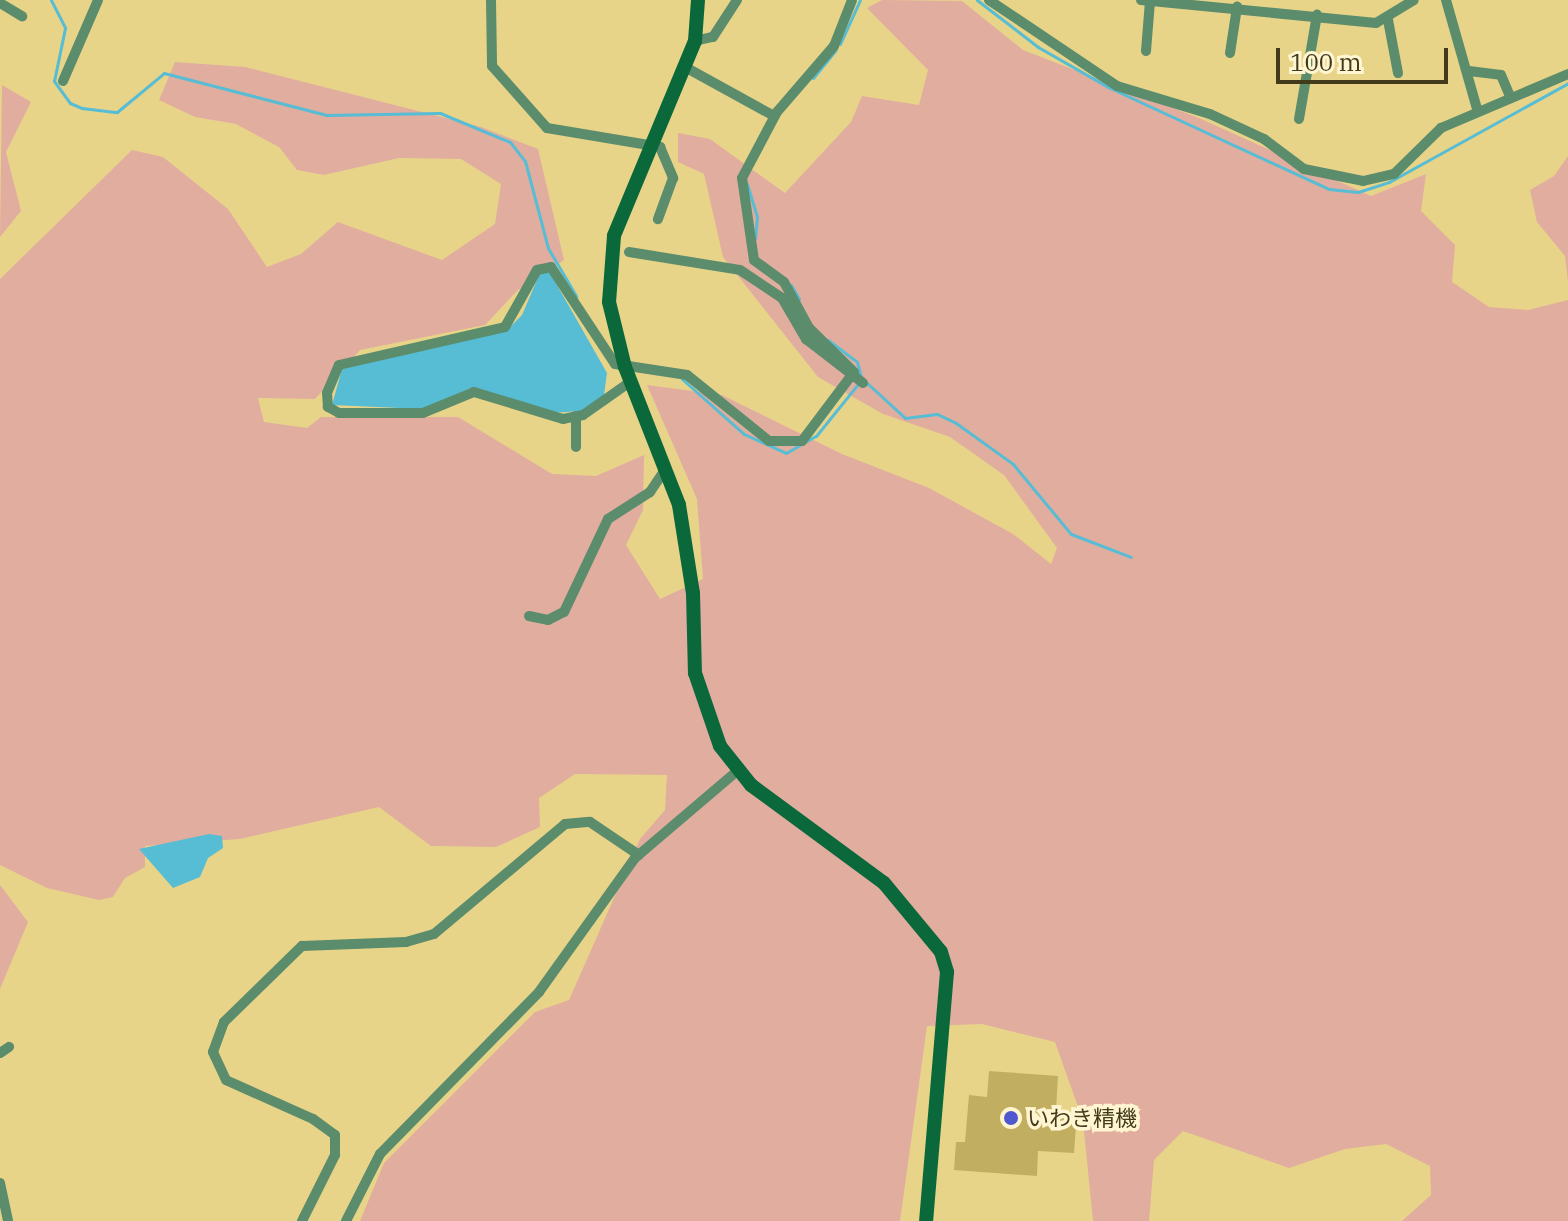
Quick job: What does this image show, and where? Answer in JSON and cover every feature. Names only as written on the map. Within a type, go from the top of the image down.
[{"type":"street","points":[[63,81],[98,0]]},
{"type":"street","points":[[491,0],[492,66],[547,128],[660,147],[673,178],[658,219]]},
{"type":"street","points":[[698,0],[695,41],[650,143],[614,236],[609,302],[625,367],[665,470],[686,538],[701,696],[736,772],[884,883],[941,952],[947,972],[926,1221]]},
{"type":"street","points":[[695,41],[713,37],[737,0]]},
{"type":"street","points":[[630,382],[576,416],[549,417],[474,392],[423,413],[339,413],[328,407],[327,382],[339,365],[505,327],[544,267],[558,274],[602,352],[625,367],[640,364],[692,377],[730,415],[785,445],[809,435],[853,377],[850,362],[809,328],[784,282],[754,260],[750,249],[751,212],[742,178],[774,116],[834,46],[852,0]]},
{"type":"street","points":[[989,0],[1117,86],[1210,114],[1264,139],[1304,169],[1363,181],[1387,178],[1441,128],[1568,74]]},
{"type":"street","points":[[1141,0],[1388,20],[1414,0]]},
{"type":"street","points":[[1446,0],[1469,71],[1478,112]]},
{"type":"street","points":[[1146,51],[1150,1]]},
{"type":"street","points":[[0,3],[22,16]]},
{"type":"street","points":[[1230,53],[1237,7]]},
{"type":"street","points":[[1299,119],[1317,15]]},
{"type":"street","points":[[1388,20],[1398,73]]},
{"type":"street","points":[[685,67],[774,116]]},
{"type":"street","points":[[1469,71],[1501,75],[1511,98]]},
{"type":"street","points":[[629,252],[740,270],[782,298],[806,339],[863,383]]},
{"type":"street","points":[[576,416],[576,447]]},
{"type":"street","points":[[529,616],[548,620],[564,612],[608,519],[650,492],[665,470]]},
{"type":"street","points":[[346,1221],[380,1154],[539,992],[639,855],[736,772]]},
{"type":"street","points":[[302,1221],[335,1155],[335,1135],[313,1119],[226,1080],[213,1052],[224,1022],[304,945],[406,942],[434,934],[565,824],[590,822],[639,855]]},
{"type":"street","points":[[0,1183],[8,1221]]},
{"type":"shaded area","points":[[882,0],[962,1],[1023,50],[1199,118],[1371,196],[1426,174],[1421,211],[1455,245],[1452,282],[1489,307],[1528,310],[1568,300],[1568,1221],[1402,1221],[1431,1195],[1430,1166],[1386,1144],[1345,1149],[1289,1168],[1183,1131],[1154,1160],[1149,1221],[1093,1221],[1083,1121],[1055,1042],[982,1024],[927,1026],[900,1221],[360,1221],[384,1163],[535,1012],[569,1000],[640,839],[665,810],[667,775],[575,774],[539,798],[540,827],[496,847],[431,846],[379,807],[240,839],[145,846],[145,867],[125,878],[113,897],[99,900],[47,888],[0,865],[0,279],[132,150],[163,157],[228,209],[267,267],[301,254],[338,222],[442,260],[495,224],[501,184],[461,159],[399,158],[324,175],[297,170],[279,147],[236,124],[195,117],[159,100],[175,62],[245,67],[481,127],[538,149],[564,260],[517,291],[485,325],[360,350],[315,399],[258,398],[264,422],[307,428],[321,417],[458,417],[552,474],[596,476],[644,455],[643,510],[626,545],[660,599],[703,579],[697,499],[647,385],[722,395],[842,454],[929,488],[1013,534],[1051,564],[1057,548],[1004,475],[950,437],[883,414],[818,377],[723,257],[704,174],[678,162],[678,133],[710,139],[785,193],[851,122],[862,96],[919,105],[928,70],[867,8]]},
{"type":"shaded area","points":[[2,85],[31,102],[6,152],[21,211],[0,237]]},
{"type":"shaded area","points":[[1568,156],[1568,282],[1565,256],[1537,222],[1530,190],[1554,176]]},
{"type":"shaded area","points":[[0,885],[28,922],[0,989]]},
{"type":"water","points":[[549,271],[607,373],[604,395],[581,411],[551,413],[474,387],[422,409],[332,405],[342,369],[507,330],[522,315],[540,273]]},
{"type":"water","points":[[209,834],[222,836],[223,848],[208,858],[200,877],[173,888],[139,849]]},
{"type":"building","name":"いわき精機","points":[[989,1071],[1058,1076],[1056,1111],[1077,1112],[1074,1153],[1038,1151],[1037,1176],[954,1170],[956,1142],[965,1142],[969,1095],[987,1097]]},
{"type":"waterway","points":[[51,0],[65,28],[54,81],[70,103],[82,108],[117,112],[164,73],[326,115],[440,113],[510,142],[525,161],[548,248],[576,296]]},
{"type":"waterway","points":[[840,44],[860,0]]},
{"type":"waterway","points":[[977,0],[1038,47],[1108,87],[1329,189],[1358,192],[1389,182],[1568,83]]},
{"type":"waterway","points":[[813,78],[836,50]]},
{"type":"waterway","points":[[747,184],[757,217],[755,238]]},
{"type":"waterway","points":[[791,285],[799,299]]},
{"type":"waterway","points":[[828,340],[857,362],[861,377]]},
{"type":"waterway","points":[[682,379],[744,434],[786,453],[816,436],[858,384]]},
{"type":"waterway","points":[[867,383],[905,418],[937,414],[956,423],[1013,464],[1071,534],[1131,557]]},
{"type":"place","name":"いわき精機","points":[[1011,1118]]}]
